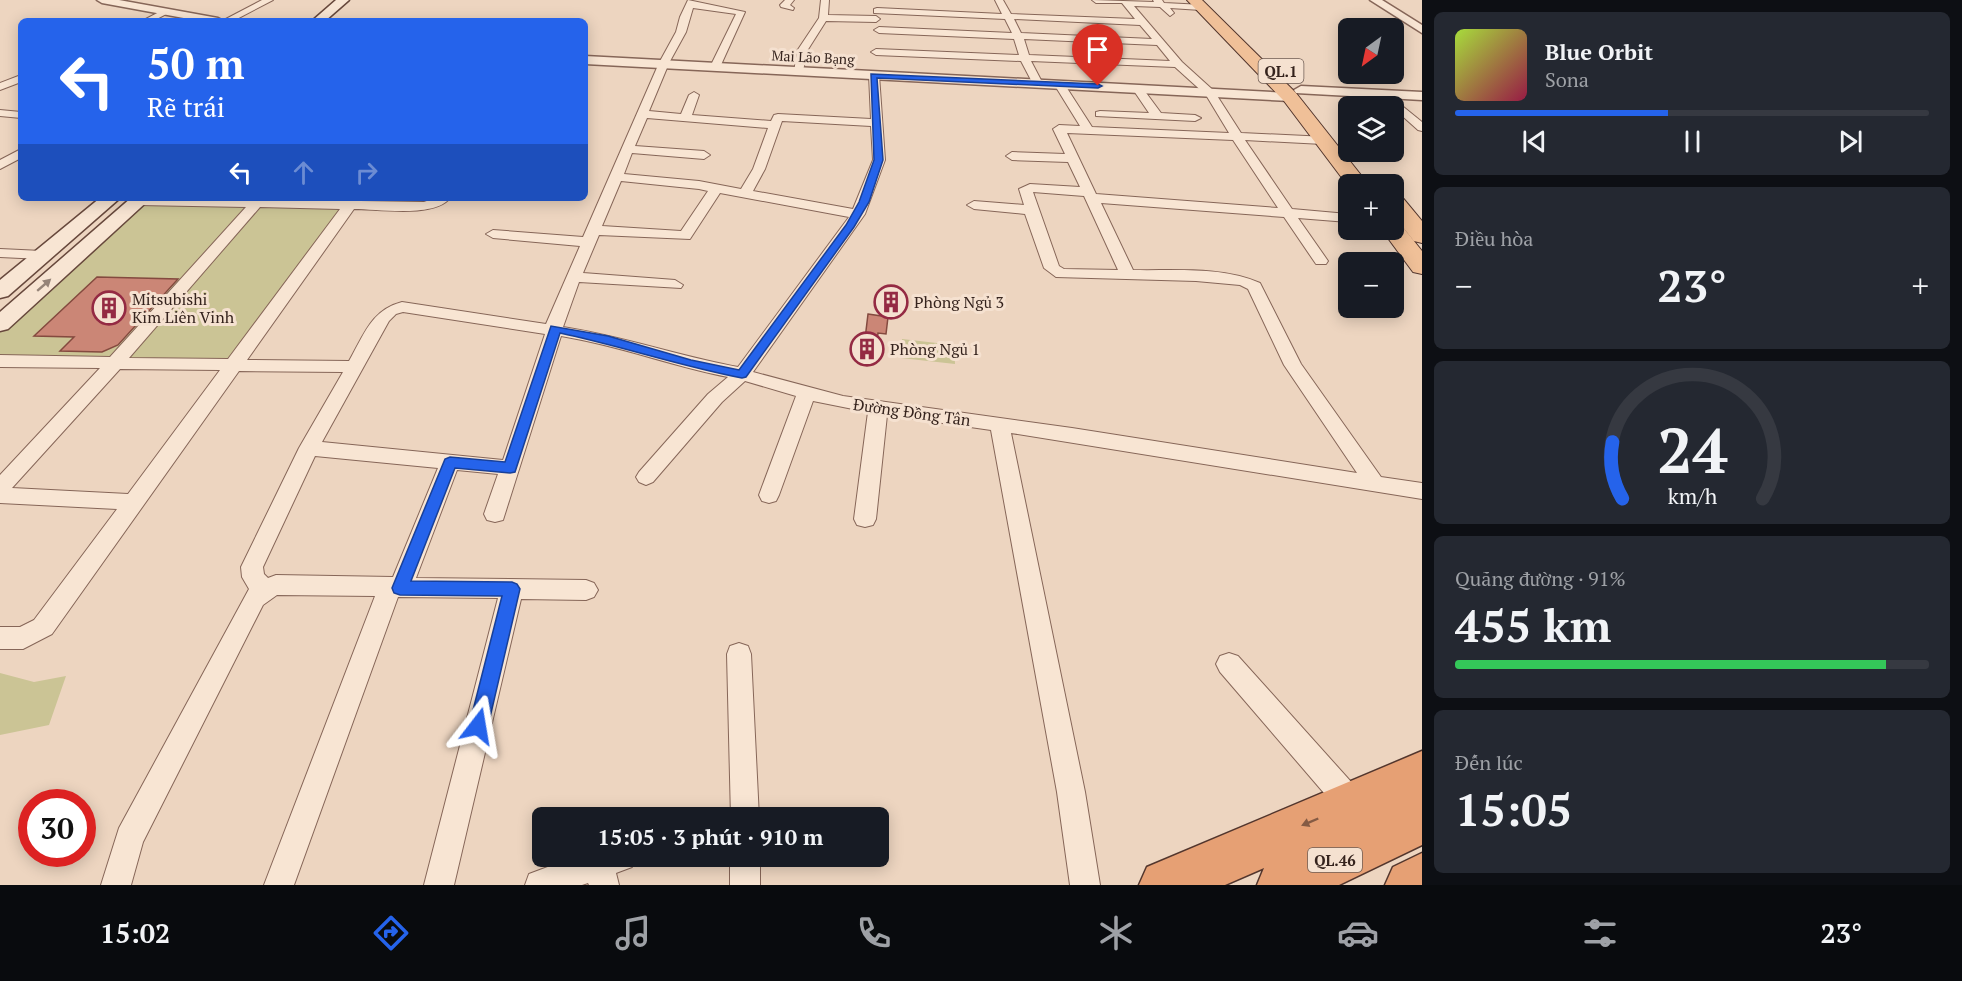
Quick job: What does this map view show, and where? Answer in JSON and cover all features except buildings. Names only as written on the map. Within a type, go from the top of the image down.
[{"type":"highway","points":[[1165,885],[1387,820],[1422,775]]},
{"type":"highway","name":"QL.46","points":[[1283,885],[1387,820]]},
{"type":"highway","points":[[1411,885],[1422,879]]},
{"type":"main road","points":[[322,18],[343,0]]},
{"type":"main road","name":"QL.1","points":[[1201,2],[1338,137]]},
{"type":"main road","name":"QL.1","points":[[1296,93],[1323,140],[1350,174]]},
{"type":"main road","points":[[1360,162],[1371,174]]},
{"type":"main road","points":[[0,291],[107,201]]},
{"type":"main road","points":[[0,324],[138,201]]},
{"type":"main road","points":[[1404,214],[1422,236]]},
{"type":"main road","points":[[1401,240],[1422,267]]},
{"type":"main road","points":[[42,255],[78,255]]},
{"type":"street","points":[[102,0],[201,18]]},
{"type":"street","points":[[232,18],[268,0]]},
{"type":"street","points":[[798,72],[802,51],[823,18],[825,0]]},
{"type":"street","points":[[646,477],[715,398],[742,374],[858,214],[878,166],[876,52],[879,30],[875,0]]},
{"type":"street","points":[[999,0],[1018,36],[1037,82]]},
{"type":"street","points":[[1096,0],[1201,2]]},
{"type":"street","points":[[1375,0],[1422,30]]},
{"type":"street","points":[[1125,1],[1178,64],[1210,93],[1252,161],[1321,261]]},
{"type":"street","points":[[495,514],[555,329],[554,324],[664,63],[681,32],[691,2],[741,12],[715,67]]},
{"type":"street","points":[[1160,3],[1170,13]]},
{"type":"street","points":[[153,18],[166,12]]},
{"type":"street","points":[[823,18],[877,15],[1007,16],[1142,22]]},
{"type":"street","points":[[879,30],[1159,42]]},
{"type":"street","points":[[876,52],[1178,64]]},
{"type":"street","name":"Mai Lão Bạng","points":[[588,60],[1037,82],[1210,93],[1422,96]]},
{"type":"street","points":[[0,87],[18,79]]},
{"type":"street","points":[[1059,84],[1088,130]]},
{"type":"street","points":[[1137,88],[1157,116]]},
{"type":"street","points":[[685,117],[694,95]]},
{"type":"street","points":[[1385,95],[1420,123]]},
{"type":"street","points":[[745,194],[759,169],[783,105]]},
{"type":"street","points":[[0,113],[18,114]]},
{"type":"street","points":[[643,114],[776,121],[877,123]]},
{"type":"street","points":[[1100,114],[1195,118]]},
{"type":"street","points":[[1127,273],[1058,130],[1323,140]]},
{"type":"street","points":[[628,149],[704,155]]},
{"type":"street","points":[[0,165],[18,155]]},
{"type":"street","points":[[1012,156],[1073,158]]},
{"type":"street","points":[[616,177],[716,188],[858,214]]},
{"type":"street","points":[[493,234],[685,236],[716,188]]},
{"type":"street","points":[[1338,217],[1026,189],[1052,268],[1056,271],[1068,275],[1127,273],[1228,279],[1254,286],[1293,365],[1376,485]]},
{"type":"street","points":[[0,488],[259,201],[352,202],[424,206],[440,201]]},
{"type":"street","points":[[0,638],[22,638],[43,627],[352,202]]},
{"type":"street","points":[[974,205],[1025,208],[1032,211]]},
{"type":"street","points":[[0,253],[42,255]]},
{"type":"street","points":[[573,277],[675,285]]},
{"type":"street","name":"Đường Đồng Tân","points":[[353,367],[388,312],[407,306],[608,339],[690,364],[742,374],[806,394],[878,408],[1422,491]]},
{"type":"street","points":[[0,361],[353,367],[309,448],[252,567],[253,577],[264,590]]},
{"type":"street","points":[[769,495],[806,394]]},
{"type":"street","points":[[866,519],[878,408]]},
{"type":"street","points":[[1000,425],[1071,792],[1085,885]]},
{"type":"street","points":[[309,448],[510,468]]},
{"type":"street","points":[[279,885],[395,588],[450,462]]},
{"type":"street","points":[[0,495],[134,502]]},
{"type":"street","points":[[116,885],[129,838],[255,598],[264,590],[276,585],[586,590]]},
{"type":"street","points":[[439,885],[512,589]]},
{"type":"street","points":[[739,654],[745,807]]},
{"type":"street","points":[[1229,664],[1387,820]]},
{"type":"street","points":[[744,885],[745,867]]},
{"type":"street","points":[[540,885],[608,869]]},
{"type":"shaded area","points":[[139,201],[349,206],[234,365],[0,360],[0,324]]},
{"type":"shaded area","points":[[902,339],[954,345],[955,364],[901,358]]},
{"type":"shaded area","points":[[0,673],[34,682],[66,676],[49,725],[0,735]]},
{"type":"place","name":"Phòng Ngủ 3","points":[[891,302]]},
{"type":"place","name":"Mitsubishi Kim Liên Vinh","points":[[109,308]]},
{"type":"place","name":"Phòng Ngủ 1","points":[[867,349]]},
{"type":"route","points":[[478,726],[512,589],[400,588],[450,462],[510,468],[555,329],[608,339],[690,364],[742,374],[851,225],[864,202],[879,160],[874,75],[1098,86]]}]
